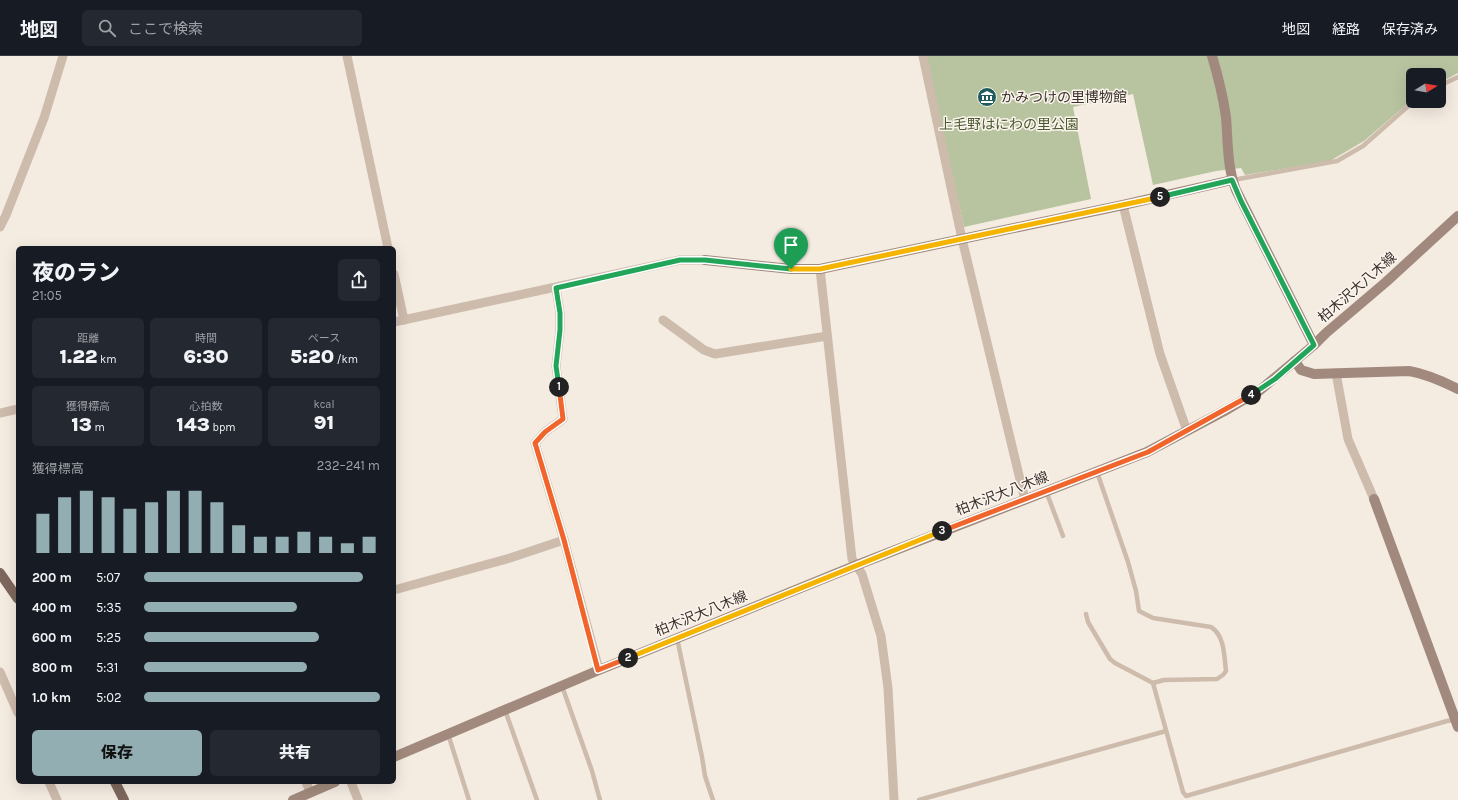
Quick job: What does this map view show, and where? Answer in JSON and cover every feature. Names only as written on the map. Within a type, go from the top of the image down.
[{"type":"main road","points":[[1212,56],[1224,104],[1232,180],[1241,201],[1314,345]]},
{"type":"main road","points":[[705,260],[791,269],[820,269],[1124,205],[1232,180]]},
{"type":"main road","name":"柏木沢大八木線","points":[[396,756],[598,670],[857,565],[1148,452],[1259,391],[1386,282],[1458,216]]},
{"type":"main road","points":[[1295,361],[1301,370],[1314,374],[1422,373],[1458,389]]},
{"type":"main road","points":[[1374,499],[1457,722]]},
{"type":"main road","points":[[0,573],[16,596]]},
{"type":"main road","points":[[116,784],[124,800]]},
{"type":"main road","points":[[293,800],[329,784]]},
{"type":"street","points":[[0,227],[44,118],[63,56]]},
{"type":"street","points":[[347,56],[388,246]]},
{"type":"street","points":[[923,56],[962,239],[1025,500]]},
{"type":"street","points":[[1124,205],[1160,354],[1187,431]]},
{"type":"street","points":[[396,322],[680,260],[705,260]]},
{"type":"street","points":[[820,269],[852,558],[862,574],[881,636],[886,666],[894,800]]},
{"type":"street","points":[[396,283],[404,320]]},
{"type":"street","points":[[556,288],[560,313],[560,330],[556,366],[563,419],[545,432],[535,443],[564,540],[598,670]]},
{"type":"street","points":[[663,320],[704,350],[716,354],[827,336]]},
{"type":"street","points":[[1336,373],[1348,439],[1374,499]]},
{"type":"street","points":[[0,414],[16,410]]},
{"type":"street","points":[[396,589],[510,558],[564,540]]},
{"type":"street","points":[[0,672],[16,708]]},
{"type":"street","points":[[50,784],[57,800]]},
{"type":"street","points":[[307,784],[310,792]]},
{"type":"street","points":[[353,784],[358,800]]},
{"type":"lane","points":[[1446,83],[1458,77]]},
{"type":"lane","points":[[1232,180],[1337,161],[1363,146],[1406,108]]},
{"type":"lane","points":[[1086,614],[1088,622],[1110,659],[1115,664],[1153,683],[1164,680],[1217,679],[1223,676],[1226,671],[1221,638],[1217,631],[1212,627],[1153,618],[1140,611],[1128,562],[1097,472]]},
{"type":"lane","points":[[1046,491],[1063,536]]},
{"type":"lane","points":[[677,638],[705,776],[713,800]]},
{"type":"lane","points":[[1153,683],[1183,792],[1186,796],[1447,722],[1457,722]]},
{"type":"lane","points":[[562,686],[592,771],[600,800]]},
{"type":"lane","points":[[505,710],[537,800]]},
{"type":"lane","points":[[919,800],[1166,731]]},
{"type":"lane","points":[[448,734],[469,800]]},
{"type":"green space","name":"上毛野はにわの里公園","points":[[926,56],[1458,56],[1458,73],[1446,79],[1446,68],[1406,68],[1406,105],[1364,141],[1330,161],[1245,175],[1241,168],[1216,171],[1153,185],[1133,94],[1073,107],[1091,199],[964,227]]},
{"type":"place","name":"かみつけの里博物館","points":[[987,97]]},
{"type":"route","points":[[1232,180],[1241,201],[1314,345],[1259,391],[1148,452],[951,527],[598,670],[564,540],[535,443],[545,432],[563,419],[556,366],[560,330],[560,313],[556,288],[680,260],[705,260],[791,269],[820,269],[1124,205],[1232,180]]}]
